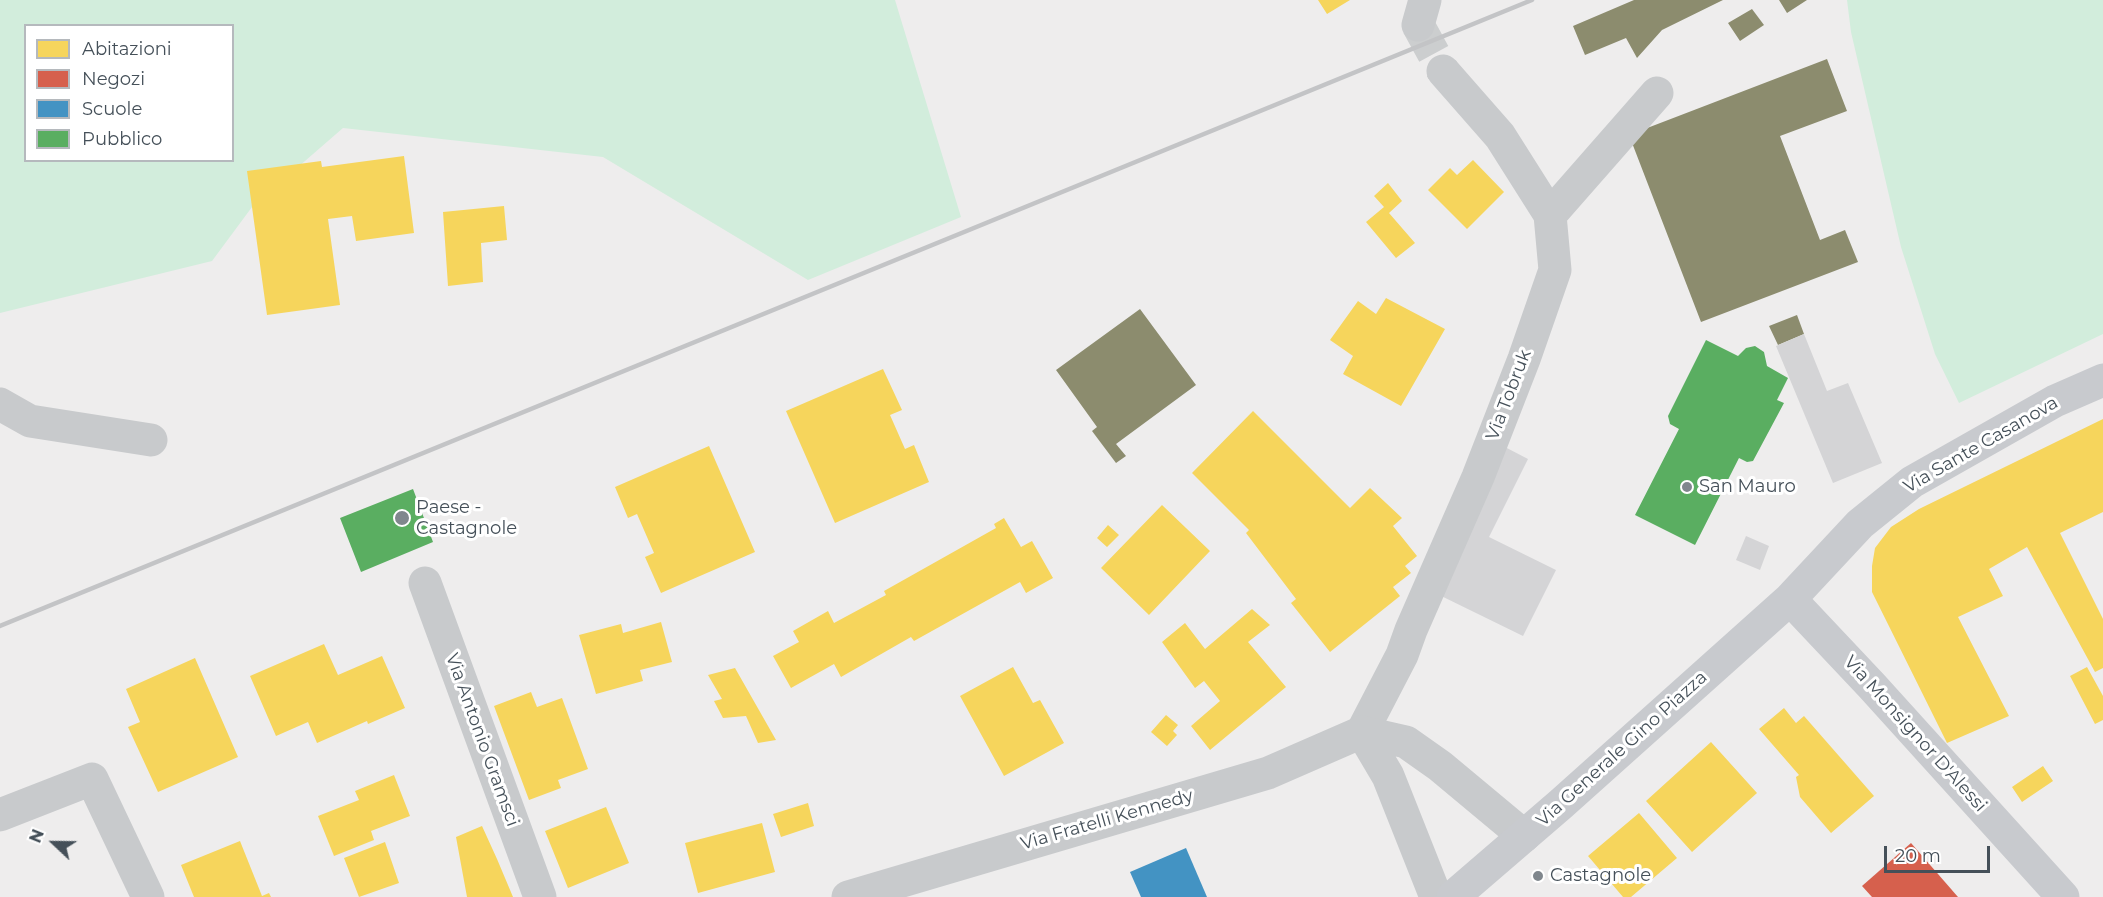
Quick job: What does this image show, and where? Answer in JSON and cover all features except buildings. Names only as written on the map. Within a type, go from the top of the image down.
[{"type":"main road","name":"Via Sante Casanova","points":[[1790,599],[1860,524],[1912,482],[2055,400],[2103,380]]},
{"type":"main road","name":"Via Generale Gino Piazza","points":[[1453,897],[1790,599]]},
{"type":"main road","name":"Via Monsignor D'Alessi","points":[[1790,599],[2063,897]]},
{"type":"street","name":"Via Tobruk","points":[[1362,732],[1402,655],[1478,477],[1524,359],[1555,270],[1550,215],[1500,136],[1443,71]]},
{"type":"street","points":[[1550,215],[1658,93]]},
{"type":"street","points":[[0,404],[30,421],[151,440]]},
{"type":"street","name":"Via Antonio Gramsci","points":[[425,583],[540,897]]},
{"type":"street","points":[[1362,732],[1406,742],[1440,766],[1524,836]]},
{"type":"street","points":[[1362,732],[1388,776],[1436,897]]},
{"type":"street","name":"Via Fratelli Kennedy","points":[[848,897],[1268,773],[1362,732]]},
{"type":"street","points":[[0,815],[92,778],[148,897]]},
{"type":"green space","points":[[0,0],[895,0],[961,217],[808,280],[603,157],[343,128],[252,207],[212,261],[0,313]]},
{"type":"green space","points":[[1847,0],[2103,0],[2103,334],[1959,403],[1935,354],[1901,247],[1851,32]]},
{"type":"tunnel","points":[[1418,25],[1443,71]]},
{"type":"railway","points":[[0,626],[1532,0]]},
{"type":"place","name":"San Mauro","points":[[1687,487]]},
{"type":"place","name":"Paese - Castagnole","points":[[402,518]]},
{"type":"place","name":"Castagnole","points":[[1538,876]]}]
